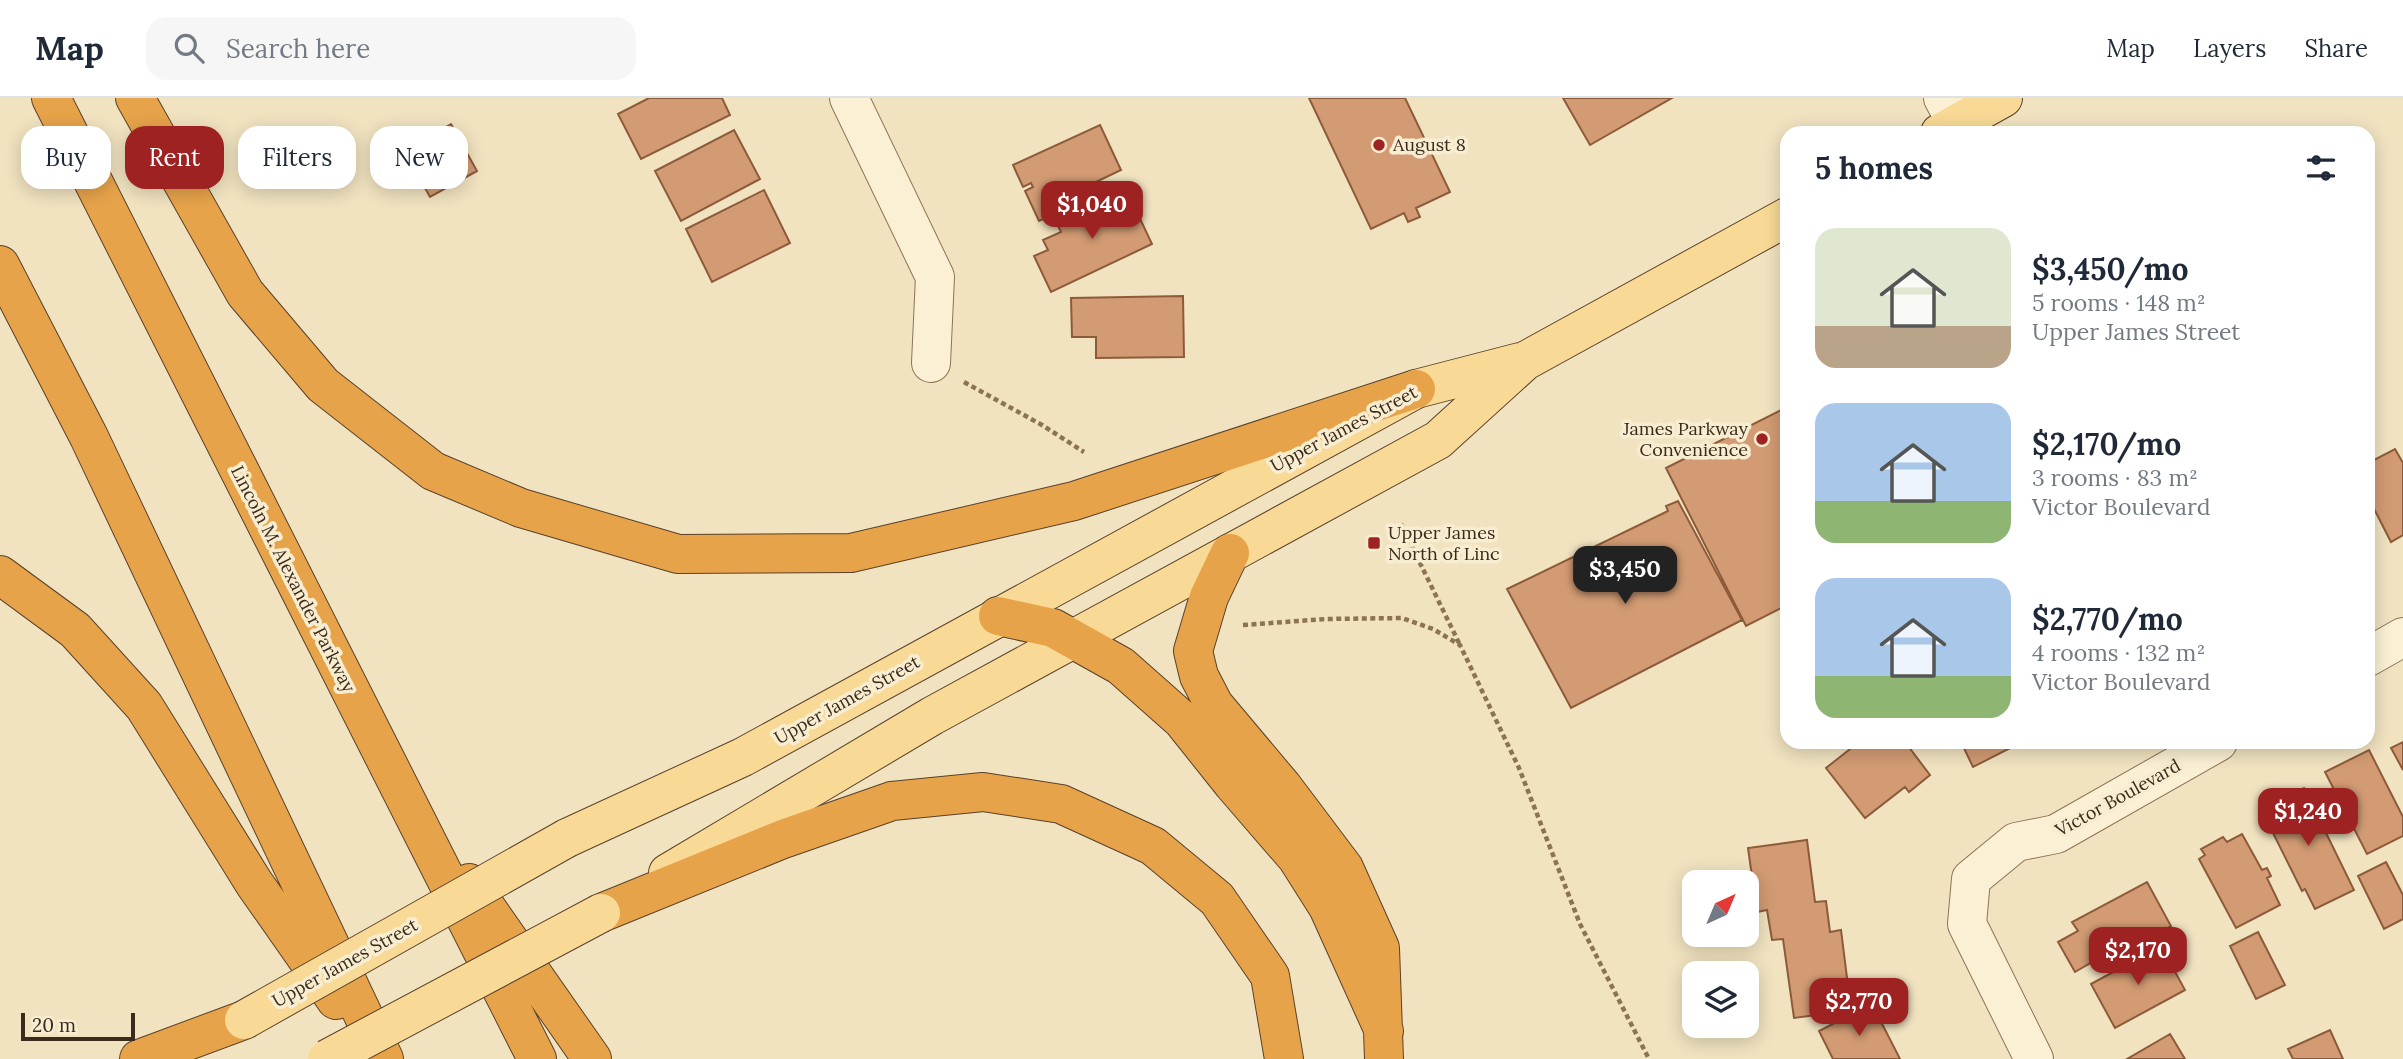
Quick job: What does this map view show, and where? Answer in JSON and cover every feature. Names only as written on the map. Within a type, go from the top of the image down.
[{"type":"highway","name":"Lincoln M. Alexander Parkway","points":[[51,98],[537,1059]]},
{"type":"highway","points":[[135,98],[245,293],[323,385],[433,471],[522,508],[678,554],[851,553],[1074,501],[1416,388]]},
{"type":"highway","points":[[0,265],[89,438],[384,1059]]},
{"type":"highway","points":[[1230,553],[1209,597],[1193,651],[1199,676],[1214,705],[1283,788],[1344,868],[1380,948],[1384,1045]]},
{"type":"highway","points":[[0,575],[75,630],[144,706],[254,883],[377,1059]]},
{"type":"highway","points":[[998,616],[1052,628],[1121,666],[1182,720],[1297,858],[1328,907],[1384,1045]]},
{"type":"highway","points":[[386,763],[592,1059]]},
{"type":"highway","points":[[601,914],[783,839],[892,801],[983,792],[1061,804],[1153,846],[1217,899],[1270,976],[1284,1059]]},
{"type":"highway","points":[[139,1059],[244,1020]]},
{"type":"main road","points":[[1947,118],[2003,98]]},
{"type":"main road","name":"Upper James Street","points":[[327,1059],[601,914],[932,716],[1438,440],[1525,361],[1780,221]]},
{"type":"main road","name":"Upper James Street","points":[[175,1059],[567,838],[743,757],[1416,388],[1525,361]]},
{"type":"street","points":[[849,98],[935,277],[931,363]]},
{"type":"street","points":[[2375,653],[2403,637]]},
{"type":"street","name":"Victor Boulevard","points":[[2034,1059],[1967,924],[1971,879],[2016,842],[2056,834],[2206,749]]},
{"type":"path","points":[[931,363],[1042,425],[1084,452]]},
{"type":"path","points":[[1401,524],[1519,768],[1580,925],[1650,1059]]},
{"type":"path","points":[[1244,625],[1326,619],[1402,618],[1433,629],[1460,645]]},
{"type":"building","points":[[649,98],[722,98],[730,115],[641,159],[618,114]]},
{"type":"building","name":"August 8","points":[[1309,98],[1405,98],[1450,192],[1416,208],[1420,217],[1408,222],[1404,213],[1371,229]]},
{"type":"building","points":[[1563,98],[1672,98],[1590,145]]},
{"type":"building","points":[[1100,125],[1121,170],[1075,192],[1079,203],[1039,221],[1025,191],[1033,187],[1031,183],[1023,187],[1013,165]]},
{"type":"building","points":[[734,130],[760,179],[681,221],[655,171]]},
{"type":"building","points":[[468,155],[477,171],[468,176]]},
{"type":"building","points":[[425,189],[444,189],[430,197]]},
{"type":"building","points":[[1126,189],[1152,244],[1051,292],[1034,256],[1048,250],[1043,240],[1061,232],[1056,222]]},
{"type":"building","points":[[764,190],[790,243],[712,282],[686,229]]},
{"type":"building","points":[[1183,296],[1184,357],[1096,358],[1096,337],[1072,337],[1071,298]]},
{"type":"building","points":[[1780,411],[1780,609],[1746,626],[1666,468]]},
{"type":"building","points":[[2395,449],[2403,463],[2403,535],[2391,542],[2375,511],[2375,459]]},
{"type":"building","points":[[1678,501],[1742,620],[1571,708],[1507,589],[1668,511],[1666,506]]},
{"type":"building","points":[[2403,742],[2403,770],[2391,748]]},
{"type":"building","points":[[1850,749],[1910,749],[1930,775],[1909,792],[1905,787],[1865,818],[1826,768]]},
{"type":"building","points":[[1964,749],[2008,749],[1973,767]]},
{"type":"building","points":[[2369,750],[2403,817],[2403,836],[2367,854],[2325,772]]},
{"type":"building","points":[[2304,788],[2354,890],[2315,909],[2305,889],[2302,891],[2261,809]]},
{"type":"building","points":[[2242,834],[2262,870],[2267,868],[2271,876],[2267,878],[2280,905],[2236,928],[2199,859],[2205,855],[2201,849],[2223,837],[2227,842]]},
{"type":"building","points":[[1807,840],[1815,902],[1826,901],[1830,932],[1841,930],[1849,994],[1822,998],[1824,1014],[1794,1018],[1783,939],[1772,940],[1767,910],[1759,912],[1759,870],[1751,870],[1748,848]]},
{"type":"building","points":[[2386,862],[2403,895],[2403,919],[2384,929],[2358,876]]},
{"type":"building","points":[[2147,882],[2171,926],[2097,967],[2094,961],[2075,972],[2058,942],[2078,931],[2072,922]]},
{"type":"building","points":[[2258,932],[2285,985],[2256,999],[2230,946]]},
{"type":"building","points":[[2161,946],[2185,990],[2115,1028],[2091,984]]},
{"type":"building","points":[[1872,1004],[1900,1059],[1833,1059],[1819,1031]]},
{"type":"building","points":[[2330,1030],[2343,1059],[2293,1059],[2288,1049]]},
{"type":"building","points":[[2170,1034],[2185,1059],[2127,1059]]},
{"type":"place","name":"August 8","points":[[1379,145]]},
{"type":"place","name":"James Parkway Convenience","points":[[1762,439]]},
{"type":"place","name":"Upper James North of Linc","points":[[1374,543]]}]
